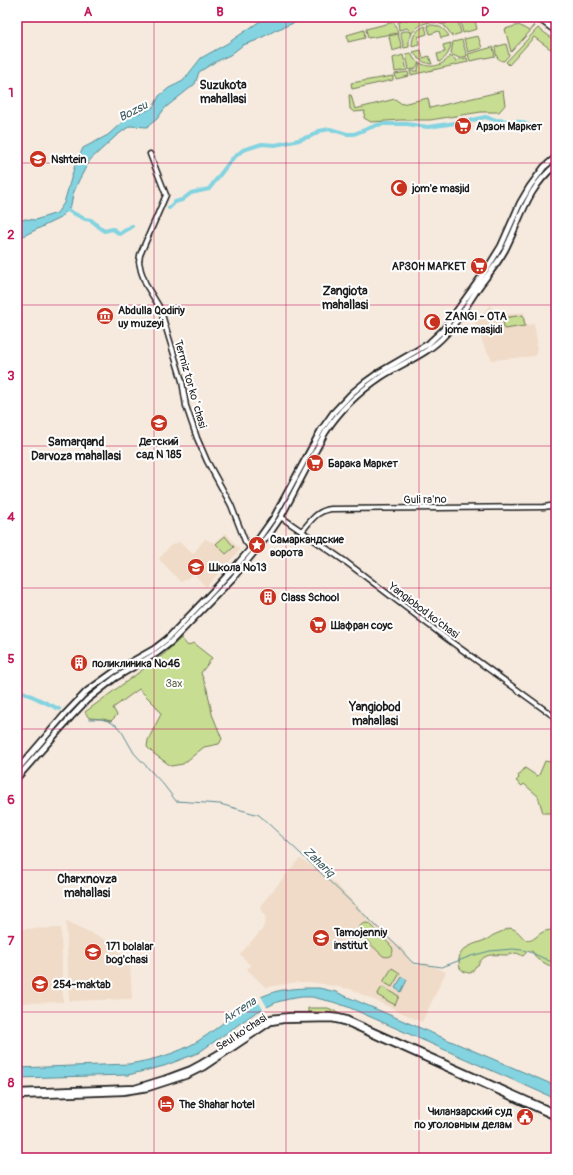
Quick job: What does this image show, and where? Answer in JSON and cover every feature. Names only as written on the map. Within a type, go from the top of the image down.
[{"type":"main road","points":[[537,17],[556,31]]},
{"type":"main road","points":[[553,17],[556,20]]},
{"type":"main road","points":[[17,778],[70,717],[92,695],[115,678],[157,653],[170,643],[219,594],[255,553],[281,517],[325,433],[344,408],[381,377],[423,353],[441,340],[490,268],[520,203],[530,186],[544,167],[556,158]]},
{"type":"main road","points":[[17,770],[83,695],[115,671],[154,649],[167,639],[212,592],[251,548],[274,516],[321,430],[332,413],[364,383],[378,373],[420,349],[437,336],[448,324],[505,249],[532,191],[544,175],[556,165]]},
{"type":"main road","name":"Seul ko'chasi","points":[[17,1092],[122,1089],[141,1087],[164,1080],[208,1060],[266,1020],[280,1017],[329,1016],[346,1019],[556,1117]]},
{"type":"main road","name":"Seul ko'chasi","points":[[17,1096],[123,1092],[148,1088],[198,1070],[222,1056],[271,1022],[283,1020],[332,1019],[352,1025],[518,1098],[556,1113]]},
{"type":"street","name":"Termiz tor koʻchasi","points":[[150,154],[166,196],[140,255],[141,272],[146,285],[160,308],[182,381],[186,406],[197,438],[207,461],[232,505],[245,540],[255,553]]},
{"type":"street","name":"Guli ra'no","points":[[302,531],[316,515],[322,511],[331,509],[544,507],[556,505]]},
{"type":"street","name":"Yangiobod ko'chasi","points":[[281,517],[346,562],[556,718]]},
{"type":"shaded area","points":[[490,305],[496,316],[524,312],[526,325],[534,324],[537,341],[536,356],[492,360],[484,346],[475,322]]},
{"type":"shaded area","name":"Школа №13","points":[[226,533],[240,550],[206,587],[194,574],[181,582],[159,559],[170,546],[179,542],[193,554],[205,539],[214,543]]},
{"type":"shaded area","name":"Tamojenniy institut","points":[[299,859],[303,860],[336,884],[392,942],[401,947],[413,964],[418,966],[425,963],[446,972],[422,1022],[350,989],[311,982],[298,982],[265,987],[247,969],[251,966],[240,954],[262,930],[266,919],[260,906]]},
{"type":"shaded area","name":"171 bolalar bog'chasi","points":[[66,921],[108,941],[130,963],[132,999],[69,1001]]},
{"type":"shaded area","name":"254-maktab","points":[[61,928],[63,1002],[17,1003],[17,929]]},
{"type":"green space","points":[[419,17],[454,17],[445,18],[446,21],[443,25],[430,22],[422,24],[412,33],[407,28],[399,30],[398,22]]},
{"type":"green space","points":[[474,17],[477,29],[463,33],[460,21]]},
{"type":"green space","points":[[457,18],[461,33],[452,36],[444,26],[449,20]]},
{"type":"green space","points":[[394,22],[398,33],[368,38],[366,29]]},
{"type":"green space","points":[[427,25],[440,27],[449,36],[441,38],[439,31],[430,34]]},
{"type":"green space","points":[[519,25],[529,31],[534,25],[535,26],[511,52],[505,29]]},
{"type":"green space","points":[[425,26],[427,34],[418,37],[419,44],[412,46],[415,34],[419,29]]},
{"type":"green space","points":[[538,28],[556,41],[556,53],[534,37],[509,65],[506,62]]},
{"type":"green space","points":[[364,30],[365,38],[348,42],[347,35]]},
{"type":"green space","points":[[405,31],[412,34],[409,40],[409,47],[404,48],[400,32]]},
{"type":"green space","points":[[398,34],[402,48],[392,51],[389,36]]},
{"type":"green space","points":[[478,36],[482,48],[468,52],[464,39]]},
{"type":"green space","points":[[462,40],[467,56],[459,58],[451,54],[453,42]]},
{"type":"green space","points":[[451,43],[448,54],[439,62],[437,54],[445,52],[443,45]]},
{"type":"green space","points":[[506,44],[509,55],[504,61],[501,61],[497,56],[495,47]]},
{"type":"green space","points":[[493,47],[495,56],[470,61],[468,54]]},
{"type":"green space","points":[[421,50],[423,58],[429,56],[432,64],[421,60],[413,52]]},
{"type":"green space","points":[[411,53],[414,59],[419,63],[415,69],[409,70],[406,54]]},
{"type":"green space","points":[[403,55],[407,70],[395,72],[393,58]]},
{"type":"green space","points":[[450,56],[455,59],[455,61],[467,58],[468,62],[411,75],[410,71],[418,71],[420,63],[428,66],[436,66],[444,62]]},
{"type":"green space","points":[[408,72],[409,76],[396,79],[395,74]]},
{"type":"green space","points":[[393,76],[393,80],[352,89],[351,83]]},
{"type":"green space","points":[[503,91],[505,105],[499,112],[481,112],[430,120],[371,122],[364,118],[365,111],[354,112],[350,109],[349,95],[351,95],[355,109],[395,99],[402,104],[428,98],[430,108]]},
{"type":"green space","points":[[523,315],[525,326],[504,329],[503,318]]},
{"type":"green space","points":[[225,536],[234,547],[226,554],[216,544]]},
{"type":"green space","name":"Зах","points":[[181,638],[188,646],[193,643],[212,658],[201,673],[207,689],[212,714],[222,739],[219,744],[204,747],[183,764],[171,766],[147,747],[148,740],[161,714],[156,706],[139,689],[113,708],[117,715],[111,721],[89,718],[85,712],[164,654]]},
{"type":"green space","points":[[545,761],[556,763],[556,813],[543,813],[538,796],[524,784],[522,786],[516,781],[519,778],[518,776],[525,768],[537,776],[539,775]]},
{"type":"green space","points":[[362,924],[370,924],[392,947],[393,951],[390,956],[383,956],[360,934],[360,927]]},
{"type":"green space","points":[[510,928],[516,930],[524,939],[528,941],[545,931],[556,930],[556,971],[537,959],[532,951],[528,951],[523,956],[517,953],[487,956],[480,961],[471,973],[465,972],[460,968],[460,955],[465,949]]},
{"type":"green space","points":[[392,968],[400,973],[392,987],[383,982]]},
{"type":"green space","points":[[382,987],[399,996],[395,1005],[377,995]]},
{"type":"green space","points":[[308,1008],[328,1008],[337,1012],[337,1014],[318,1014],[308,1012]]},
{"type":"water","points":[[266,17],[305,17],[255,41],[243,45],[230,55],[199,72],[195,84],[165,108],[157,119],[147,127],[130,126],[116,136],[90,160],[73,194],[71,205],[65,213],[58,219],[17,239],[17,222],[25,219],[35,220],[57,213],[64,203],[74,168],[83,148],[108,135],[130,115],[146,111],[154,106],[159,96],[169,88],[183,81],[201,58],[228,43]]},
{"type":"water","points":[[402,977],[407,980],[401,992],[395,988]]},
{"type":"water","name":"Актепа","points":[[319,988],[336,992],[556,1086],[556,1099],[348,1007],[312,997],[302,997],[277,1002],[255,1013],[198,1053],[164,1066],[128,1075],[17,1078],[17,1068],[129,1064],[164,1056],[190,1046],[242,1008],[261,997],[288,989]]},
{"type":"pier","points":[[261,996],[268,1009],[264,1011],[256,998]]},
{"type":"waterway","points":[[169,208],[175,202],[182,200],[191,193],[209,189],[232,159],[243,150],[262,144],[275,145],[295,141],[311,136],[319,131],[330,129],[347,134],[354,134],[383,124],[407,124],[428,127],[485,117],[496,120],[521,122],[535,128]]},
{"type":"waterway","points":[[67,210],[85,219],[91,220],[104,231],[113,229],[120,234],[132,226]]},
{"type":"waterway","points":[[17,689],[59,709]]},
{"type":"waterway","name":"Zahariq","points":[[89,719],[101,719],[116,725],[122,732],[134,753],[163,784],[176,801],[220,804],[259,815],[395,944],[413,963],[442,967],[471,956],[490,951],[513,949],[530,952],[556,964]]},
{"type":"place","name":"Арзон Маркет","points":[[463,126]]},
{"type":"place","name":"Nshtein","points":[[38,159]]},
{"type":"place","name":"jom'e masjid","points":[[399,188]]},
{"type":"place","name":"АРЗОН МАРКЕТ","points":[[479,266]]},
{"type":"place","name":"Abdulla Qodiriy uy muzeyi","points":[[105,316]]},
{"type":"place","name":"ZANGI - OTA jome masjidi","points":[[432,322]]},
{"type":"place","name":"Детский сад N 185","points":[[159,423]]},
{"type":"place","name":"Барака Маркет","points":[[315,463]]},
{"type":"place","name":"Самаркандские ворота","points":[[257,545]]},
{"type":"place","name":"Школа №13","points":[[196,567]]},
{"type":"place","name":"Class School","points":[[268,597]]},
{"type":"place","name":"Шафран соус","points":[[318,625]]},
{"type":"place","name":"поликлиника №46","points":[[79,663]]},
{"type":"place","name":"Tamojenniy institut","points":[[321,938]]},
{"type":"place","name":"171 bolalar bog'chasi","points":[[93,952]]},
{"type":"place","name":"254-maktab","points":[[40,984]]},
{"type":"place","name":"The Shahar hotel","points":[[166,1104]]},
{"type":"place","name":"Чиланзарский суд по уголовным делам","points":[[525,1117]]},
{"type":"district","name":"Suzukota mahallasi","points":[[223,92]]},
{"type":"district","name":"Zangiota mahallasi","points":[[345,298]]},
{"type":"district","name":"Samarqand Darvoza mahallasi","points":[[76,449]]},
{"type":"district","name":"Yangiobod mahallasi","points":[[375,714]]},
{"type":"district","name":"Charxnovza mahallasi","points":[[87,886]]},
{"type":"water label","name":"Bozsu","points":[[133,111]]}]
